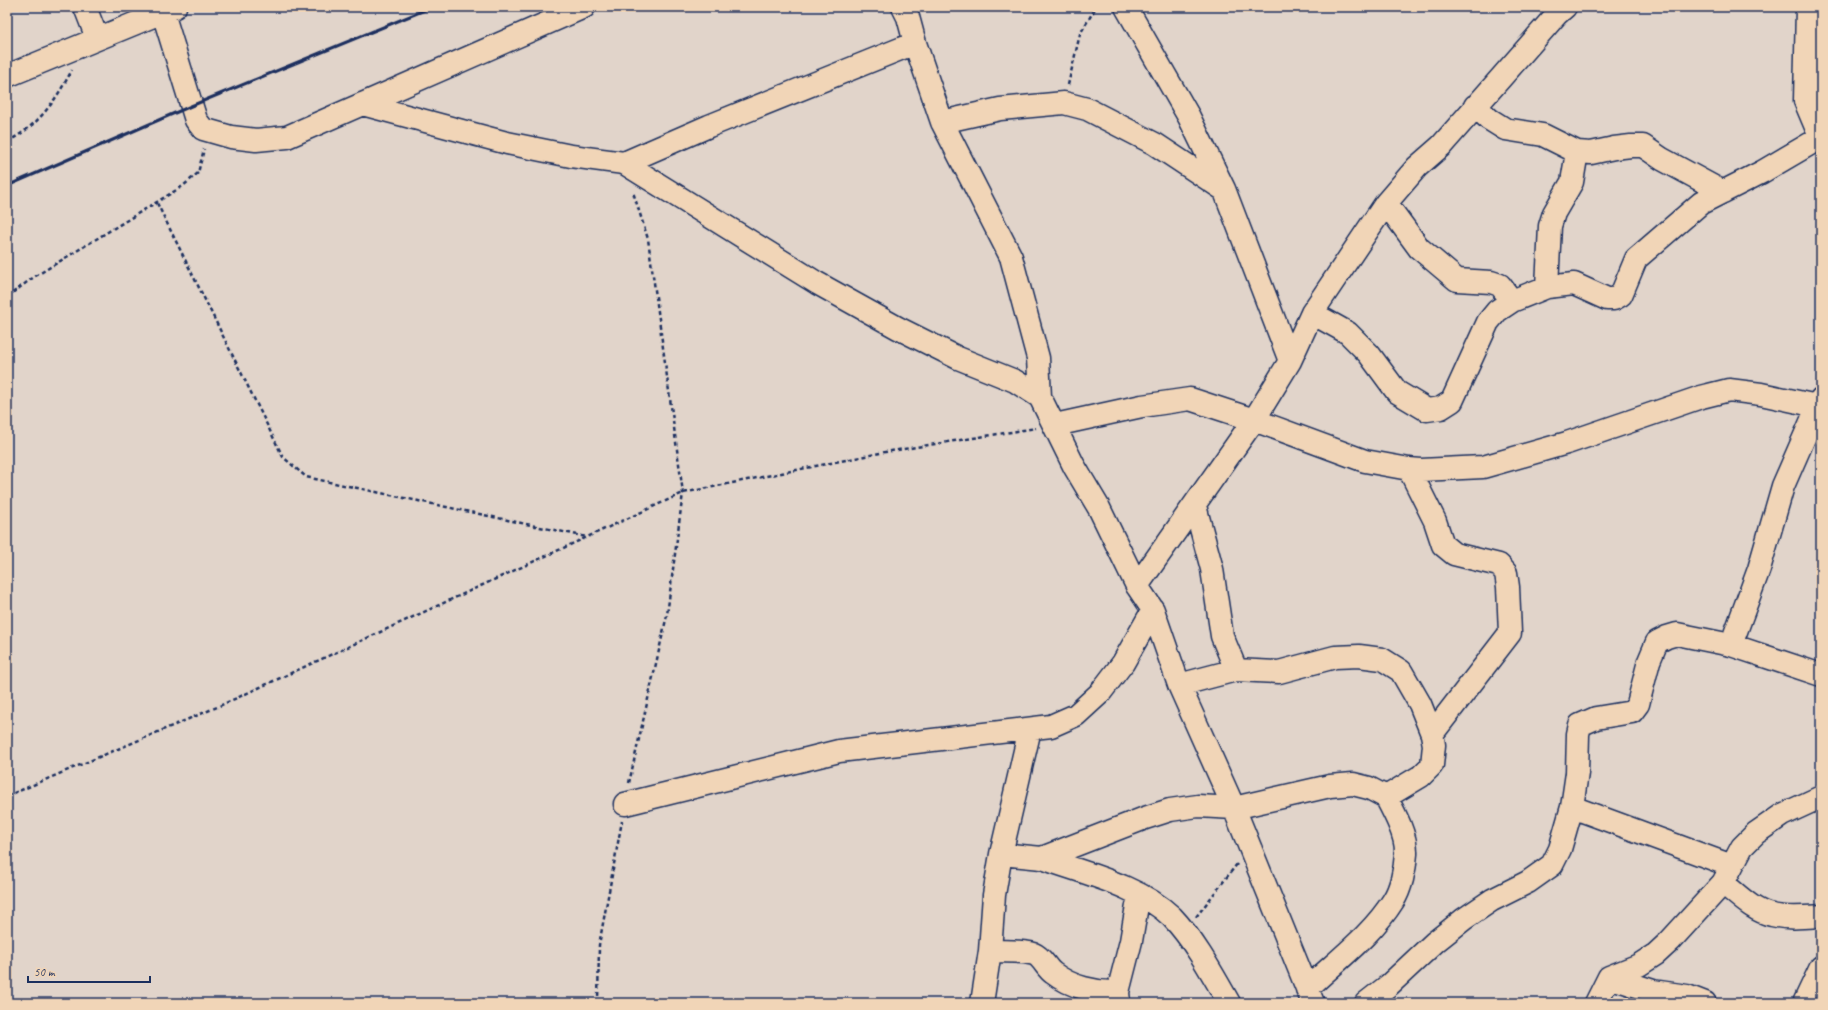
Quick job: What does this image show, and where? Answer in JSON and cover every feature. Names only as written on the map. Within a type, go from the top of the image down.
[{"type":"street","points":[[84,7],[97,38]]},
{"type":"street","points":[[7,76],[97,38],[169,10],[191,106],[196,120],[203,129],[231,137],[256,140],[287,137],[584,7]]},
{"type":"street","points":[[903,7],[908,17],[915,43],[942,122],[1011,257],[1038,358],[1040,397],[1074,466],[1099,508],[1137,586],[1152,610],[1179,684],[1234,808],[1310,996],[1385,913],[1394,900],[1400,886],[1406,853],[1399,822],[1386,797],[1369,788],[1353,784],[1278,797],[1234,808],[1198,806],[1170,810],[1145,818],[1042,858]]},
{"type":"street","points":[[1126,7],[1188,117],[1224,189],[1290,361]]},
{"type":"street","points":[[1137,586],[1195,506],[1254,420],[1290,361],[1312,313],[1386,203],[1417,167],[1441,146],[1557,14],[1565,7]]},
{"type":"street","points":[[1312,313],[1348,333],[1369,354],[1397,392],[1427,410],[1441,408],[1452,401],[1488,322],[1497,312],[1512,301],[1547,287],[1574,284],[1607,299],[1614,299],[1621,295],[1636,259],[1701,203],[1762,172],[1821,138],[1805,101],[1807,7]]},
{"type":"street","points":[[624,163],[709,126],[915,43]]},
{"type":"street","points":[[942,122],[1000,109],[1064,103],[1087,109],[1155,144],[1224,189]]},
{"type":"street","points":[[362,104],[507,143],[571,156],[624,163],[817,283],[898,328],[958,358],[1015,381],[1040,397]]},
{"type":"street","points":[[1475,106],[1489,119],[1505,129],[1543,134],[1578,152],[1591,153],[1614,148],[1643,146],[1662,159],[1723,192]]},
{"type":"street","points":[[1547,287],[1550,226],[1554,213],[1572,182],[1578,152]]},
{"type":"street","points":[[1386,203],[1419,248],[1457,280],[1491,282],[1500,286],[1512,301]]},
{"type":"street","points":[[1055,425],[1142,406],[1190,399],[1254,420],[1365,461],[1409,469],[1483,467],[1567,442],[1701,397],[1729,390],[1819,402],[1784,486],[1759,569],[1731,645]]},
{"type":"street","points":[[1409,469],[1435,521],[1444,546],[1454,554],[1500,565],[1506,573],[1508,587],[1510,633],[1497,652],[1432,734]]},
{"type":"street","points":[[1195,506],[1212,569],[1222,636],[1236,670]]},
{"type":"street","points":[[625,804],[839,751],[1050,726],[1076,715],[1100,693],[1123,662],[1152,610]]},
{"type":"street","points":[[1366,1003],[1389,985],[1435,942],[1464,919],[1492,900],[1528,882],[1552,865],[1560,849],[1572,807],[1577,773],[1578,734],[1580,725],[1596,718],[1632,712],[1638,704],[1649,661],[1658,642],[1667,636],[1677,634],[1731,645],[1821,675]]},
{"type":"street","points":[[1179,684],[1236,670],[1279,672],[1336,657],[1359,656],[1382,659],[1401,671],[1420,704],[1432,734],[1434,754],[1432,765],[1421,776],[1386,797]]},
{"type":"street","points":[[982,1003],[990,952],[994,895],[1001,854],[1030,729]]},
{"type":"street","points":[[1596,1003],[1609,976],[1638,965],[1656,954],[1728,874],[1742,847],[1756,832],[1782,815],[1821,797]]},
{"type":"street","points":[[1572,807],[1728,874],[1750,905],[1772,915],[1806,917],[1821,916]]},
{"type":"street","points":[[1001,854],[1042,858],[1101,878],[1139,894],[1172,917],[1190,940],[1229,1003]]},
{"type":"street","points":[[990,952],[1035,954],[1054,974],[1087,990],[1118,998],[1131,941],[1139,894]]},
{"type":"street","points":[[1804,1003],[1820,969]]},
{"type":"street","points":[[1609,976],[1653,991],[1687,996],[1705,1003]]},
{"type":"path","points":[[1064,103],[1080,34],[1096,7]]},
{"type":"path","points":[[7,142],[19,135],[43,116],[60,92],[74,67]]},
{"type":"path","points":[[7,297],[34,277],[183,186],[198,173],[204,153],[203,129]]},
{"type":"path","points":[[598,1003],[599,945],[625,804],[667,616],[683,492],[648,239],[633,190]]},
{"type":"path","points":[[157,203],[283,457],[306,477],[587,537]]},
{"type":"path","points":[[7,796],[217,707],[683,492],[885,452],[1055,425]]},
{"type":"path","points":[[1181,929],[1192,922],[1206,906],[1232,872],[1249,845]]},
{"type":"railway","points":[[7,186],[191,106],[432,7]]}]
